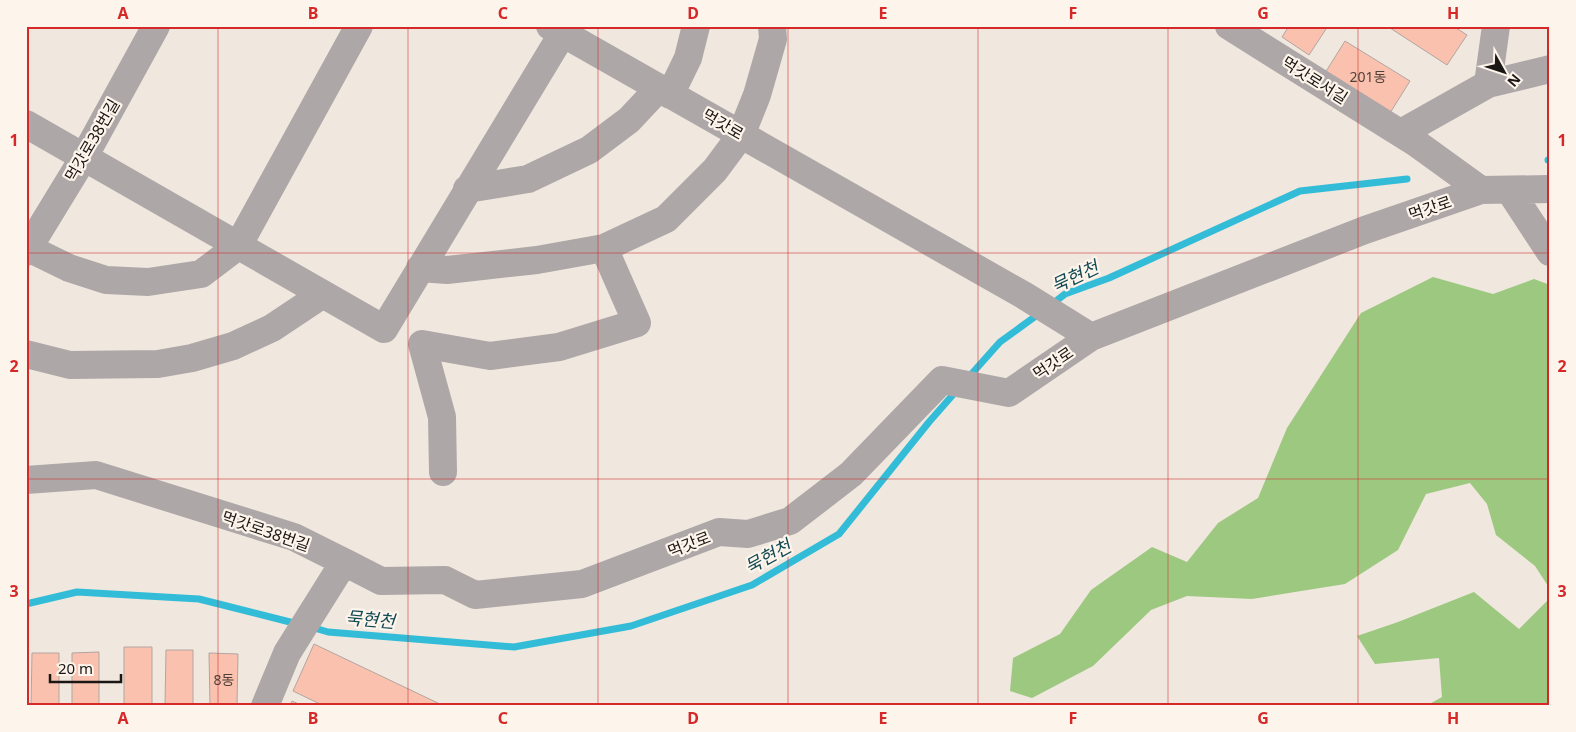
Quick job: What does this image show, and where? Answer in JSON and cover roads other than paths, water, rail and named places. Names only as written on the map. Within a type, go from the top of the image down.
[{"type":"street","name":"먹갓로38번길","points":[[27,249],[84,157],[156,26]]},
{"type":"street","points":[[27,249],[69,268],[106,280],[148,282],[201,274],[238,246],[359,26]]},
{"type":"street","points":[[467,189],[528,179],[589,150],[665,92],[688,58],[696,26]]},
{"type":"street","points":[[420,268],[447,270],[528,262],[604,248],[666,218],[715,170],[741,134],[757,94],[773,39],[772,26]]},
{"type":"street","name":"먹갓로서길","points":[[1228,26],[1400,133],[1480,190]]},
{"type":"street","points":[[1488,84],[1496,26]]},
{"type":"street","points":[[26,124],[384,329],[560,29]]},
{"type":"street","name":"먹갓로","points":[[560,29],[665,92],[1026,296],[1080,331]]},
{"type":"street","points":[[1400,133],[1488,84],[1550,69]]},
{"type":"street","name":"먹갓로","points":[[344,562],[381,582],[445,580],[475,594],[582,584],[719,532],[748,534],[790,521],[851,474],[942,380],[1009,392],[1080,331],[1480,190],[1550,189]]},
{"type":"street","points":[[1510,191],[1550,252]]},
{"type":"street","points":[[443,472],[442,418],[422,344],[490,356],[559,347],[637,323],[604,248]]},
{"type":"street","points":[[26,354],[70,365],[158,364],[192,358],[233,346],[272,328],[323,294]]},
{"type":"street","name":"먹갓로38번길","points":[[26,480],[96,475],[294,537],[344,562]]},
{"type":"street","points":[[265,706],[288,652],[344,562]]},
{"type":"waterway","name":"묵현천","points":[[1051,305],[1065,294],[1109,278],[1300,191],[1407,179]]},
{"type":"waterway","name":"묵현천","points":[[967,379],[1000,342],[1040,313]]},
{"type":"waterway","name":"묵현천","points":[[311,627],[328,632],[514,647],[631,626],[752,585],[839,534],[958,389]]},
{"type":"waterway","name":"묵현천","points":[[26,604],[77,592],[199,599],[298,624]]}]
